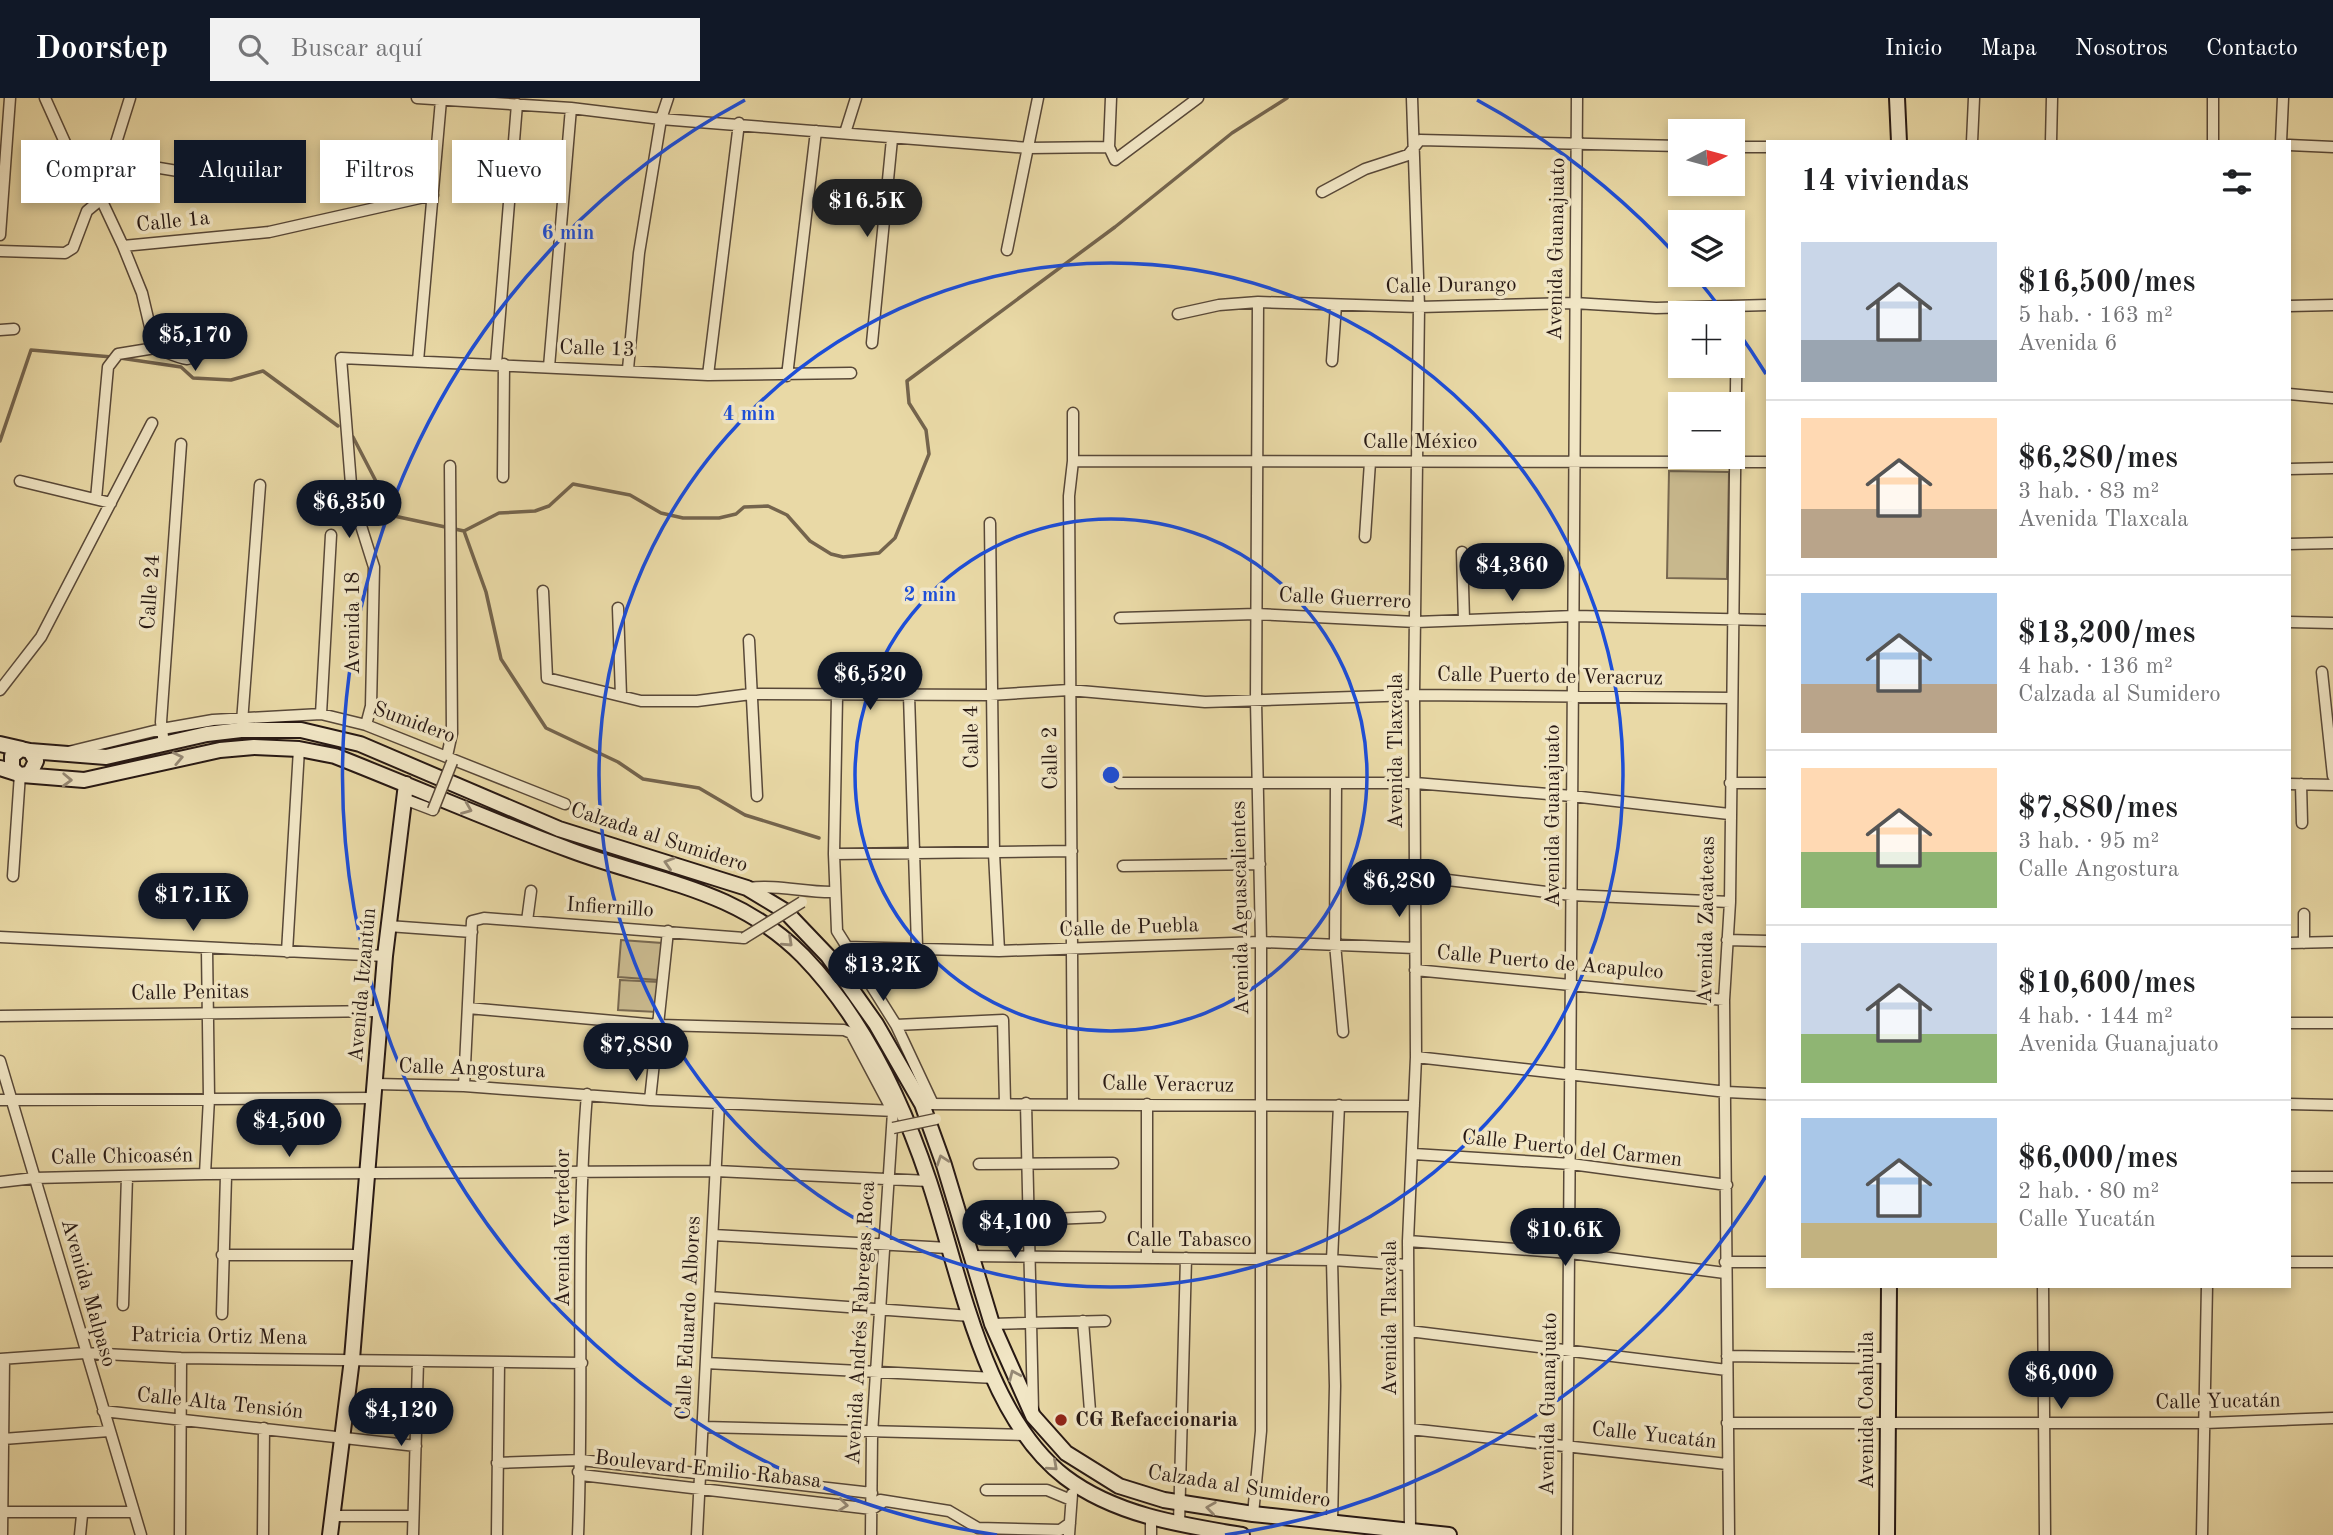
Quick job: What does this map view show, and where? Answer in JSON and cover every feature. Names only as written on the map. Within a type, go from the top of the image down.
[{"type":"main road","points":[[1897,98],[1899,140]]},
{"type":"main road","name":"Calzada al Sumidero","points":[[0,744],[62,755],[106,757],[242,724],[300,730],[360,744],[559,828],[747,888],[785,911],[828,956],[932,1104],[970,1256],[992,1324],[1033,1416],[1054,1441],[1091,1471],[1133,1492],[1180,1503],[1252,1514],[1449,1535]]},
{"type":"main road","name":"Calzada al Sumidero","points":[[0,768],[20,774],[84,780],[220,750],[254,747],[299,749],[335,756],[405,791],[573,852],[678,882],[733,904],[771,927],[805,958],[849,1013],[882,1066],[929,1181],[971,1316],[1009,1410],[1024,1436],[1052,1466],[1073,1483],[1106,1502],[1151,1517],[1240,1535]]},
{"type":"main road","points":[[20,774],[11,760],[14,753],[26,750]]},
{"type":"main road","name":"Avenida Itzantún","points":[[330,1535],[352,1359],[385,956],[405,791]]},
{"type":"main road","name":"Avenida Coahuila","points":[[1887,1535],[1889,1288]]},
{"type":"street","points":[[0,235],[10,98]]},
{"type":"street","points":[[45,98],[63,140]]},
{"type":"street","points":[[119,140],[130,98]]},
{"type":"street","points":[[417,98],[492,100],[661,119],[739,123],[892,139],[1029,148],[1109,147]]},
{"type":"street","points":[[628,369],[639,253],[661,119],[668,98]]},
{"type":"street","points":[[845,133],[856,98]]},
{"type":"street","points":[[1007,250],[1038,98]]},
{"type":"street","points":[[1111,98],[1109,147],[1115,160],[1198,98]]},
{"type":"street","name":"Avenida Tlaxcala","points":[[1410,1531],[1408,1241],[1414,1154],[1416,1057],[1414,695],[1419,307],[1412,98]]},
{"type":"street","name":"Avenida Guanajuato","points":[[1567,1535],[1577,98]]},
{"type":"street","points":[[1972,140],[1974,98]]},
{"type":"street","points":[[2051,140],[2052,98]]},
{"type":"street","points":[[2213,98],[2213,140]]},
{"type":"street","points":[[2281,140],[2283,98]]},
{"type":"street","points":[[438,140],[441,100]]},
{"type":"street","points":[[503,477],[500,363],[517,104]]},
{"type":"street","points":[[549,367],[571,108]]},
{"type":"street","points":[[708,375],[739,123]]},
{"type":"street","points":[[787,376],[816,131]]},
{"type":"street","points":[[872,343],[892,139]]},
{"type":"street","points":[[1322,192],[1364,169],[1408,155],[1420,140],[1668,146]]},
{"type":"street","points":[[2291,145],[2333,146]]},
{"type":"street","points":[[1745,147],[1766,147]]},
{"type":"street","points":[[0,251],[69,252],[88,212],[98,203]]},
{"type":"street","points":[[102,203],[142,293],[155,348]]},
{"type":"street","name":"Calle 1a","points":[[123,246],[269,232],[398,203]]},
{"type":"street","points":[[418,361],[432,203]]},
{"type":"street","name":"Calle Durango","points":[[1178,314],[1219,305],[1258,302],[1419,307],[1574,303],[1668,308]]},
{"type":"street","name":"Avenida Aguascalientes","points":[[1252,1514],[1261,1431],[1261,942],[1256,701],[1258,302]]},
{"type":"street","points":[[1332,361],[1336,305]]},
{"type":"street","name":"Calle Durango","points":[[1745,306],[1766,305]]},
{"type":"street","points":[[2291,306],[2333,305]]},
{"type":"street","points":[[0,330],[14,329]]},
{"type":"street","points":[[96,499],[108,367],[118,354],[155,348],[184,359],[193,358],[207,348],[233,340]]},
{"type":"street","name":"Calle 13","points":[[341,358],[500,363],[708,375],[787,376],[851,373]]},
{"type":"street","name":"Avenida 18","points":[[341,358],[352,497],[374,567],[371,706],[366,725]]},
{"type":"street","points":[[2291,394],[2333,398]]},
{"type":"street","name":"Calle 2","points":[[1073,413],[1073,461],[1069,496],[1073,1103]]},
{"type":"street","points":[[0,690],[41,637],[152,423]]},
{"type":"street","name":"Calle 24","points":[[164,744],[162,729],[181,444]]},
{"type":"street","name":"Calle México","points":[[1073,461],[1668,461]]},
{"type":"street","name":"Calle México","points":[[1745,461],[1766,462]]},
{"type":"street","points":[[1365,537],[1370,462]]},
{"type":"street","points":[[405,791],[433,810],[451,759],[450,466]]},
{"type":"street","points":[[2291,469],[2333,468]]},
{"type":"street","name":"Avenida Zacatecas","points":[[1729,1535],[1725,1273],[1727,1092],[1724,1000],[1730,902],[1729,814],[1736,469]]},
{"type":"street","points":[[20,481],[111,503]]},
{"type":"street","points":[[242,724],[260,485]]},
{"type":"street","name":"Calle 4","points":[[990,523],[993,853],[999,951]]},
{"type":"street","points":[[321,714],[331,535]]},
{"type":"street","points":[[2291,544],[2333,543]]},
{"type":"street","points":[[1462,552],[1464,620]]},
{"type":"street","name":"Calle Puerto de Veracruz","points":[[543,592],[547,678],[641,702],[697,701],[751,694],[837,697],[990,695],[1069,690],[1192,701],[1414,695],[1732,698]]},
{"type":"street","points":[[618,608],[621,696]]},
{"type":"street","name":"Calle Guerrero","points":[[1120,618],[1256,614],[1416,622],[1574,616],[1766,620]]},
{"type":"street","points":[[2291,622],[2333,623]]},
{"type":"street","points":[[749,640],[757,796]]},
{"type":"street","points":[[2322,672],[2333,776]]},
{"type":"street","points":[[909,695],[917,946]]},
{"type":"street","points":[[837,697],[834,853],[837,932],[896,1025],[932,1104],[936,1119],[893,1128]]},
{"type":"street","name":"Sumidero","points":[[62,755],[162,729],[242,724],[321,714],[366,725],[565,804]]},
{"type":"street","points":[[287,952],[299,749]]},
{"type":"street","points":[[13,876],[20,774]]},
{"type":"street","points":[[1119,783],[1415,783],[1572,796],[1729,814]]},
{"type":"street","points":[[1730,783],[1766,783]]},
{"type":"street","points":[[2291,783],[2333,785]]},
{"type":"street","points":[[1336,784],[1335,944],[1343,1032]]},
{"type":"street","points":[[2301,784],[2302,823]]},
{"type":"street","points":[[834,853],[1072,851]]},
{"type":"street","points":[[1123,866],[1260,864]]},
{"type":"street","points":[[1415,876],[1571,895],[1730,902]]},
{"type":"street","points":[[747,888],[775,885],[817,893],[835,892]]},
{"type":"street","points":[[527,921],[531,891]]},
{"type":"street","name":"Infiernillo","points":[[472,932],[472,921],[484,918],[744,938],[817,893]]},
{"type":"street","points":[[2304,914],[2304,943]]},
{"type":"street","points":[[388,926],[472,932],[464,1086]]},
{"type":"street","points":[[650,1100],[668,931]]},
{"type":"street","points":[[0,937],[385,956]]},
{"type":"street","points":[[1727,940],[1766,941]]},
{"type":"street","name":"Calle de Puebla","points":[[846,947],[917,946],[999,951],[1261,942],[1415,948]]},
{"type":"street","points":[[2291,943],[2333,942]]},
{"type":"street","points":[[205,1174],[209,1098],[207,949]]},
{"type":"street","name":"Calle Puerto de Acapulco","points":[[1415,970],[1724,1000]]},
{"type":"street","points":[[468,1009],[659,1025],[845,1030],[850,1033],[898,1110]]},
{"type":"street","name":"Calle Penitas","points":[[0,1016],[380,1011]]},
{"type":"street","points":[[896,1025],[1003,1020],[1005,1102]]},
{"type":"street","points":[[2291,1023],[2333,1023]]},
{"type":"street","points":[[1416,1057],[1727,1092],[1766,1094]]},
{"type":"street","name":"Avenida Malpaso","points":[[0,1061],[141,1535]]},
{"type":"street","name":"Calle Angostura","points":[[0,1100],[209,1098],[464,1086],[719,1104],[898,1110]]},
{"type":"street","name":"Avenida Vertedor","points":[[578,1535],[582,1460],[581,1172],[587,1094]]},
{"type":"street","name":"Calle Veracruz","points":[[932,1104],[1005,1102],[1414,1106]]},
{"type":"street","points":[[1026,1103],[1033,1416]]},
{"type":"street","name":"Calle Eduardo Albores","points":[[697,1535],[719,1104]]},
{"type":"street","points":[[1147,1104],[1147,1258]]},
{"type":"street","points":[[2291,1104],[2333,1105]]},
{"type":"street","points":[[1332,1522],[1335,1386],[1332,1260],[1339,1105]]},
{"type":"street","name":"Avenida Andrés Fabregas Roca","points":[[871,1535],[872,1434],[881,1308],[882,1243],[893,1128],[898,1110]]},
{"type":"street","name":"Calle Puerto del Carmen","points":[[1414,1154],[1571,1164],[1727,1185]]},
{"type":"street","points":[[979,1164],[1113,1163]]},
{"type":"street","name":"Calle Chicoasén","points":[[0,1182],[34,1178],[205,1174],[226,1176],[716,1171],[929,1181]]},
{"type":"street","points":[[123,1305],[127,1176]]},
{"type":"street","points":[[222,1314],[226,1176]]},
{"type":"street","points":[[2291,1177],[2333,1177]]},
{"type":"street","points":[[1028,1220],[1100,1217]]},
{"type":"street","points":[[713,1235],[948,1248]]},
{"type":"street","points":[[1408,1241],[1570,1253],[1725,1273]]},
{"type":"street","points":[[222,1255],[361,1255]]},
{"type":"street","name":"Calle Tabasco","points":[[970,1256],[1332,1260],[1408,1265]]},
{"type":"street","points":[[1180,1524],[1185,1258]]},
{"type":"street","points":[[1726,1262],[1766,1262]]},
{"type":"street","points":[[2291,1262],[2333,1262]]},
{"type":"street","points":[[2043,1288],[2045,1535]]},
{"type":"street","points":[[2202,1535],[2207,1288]]},
{"type":"street","points":[[709,1297],[971,1316]]},
{"type":"street","points":[[1083,1321],[1090,1411]]},
{"type":"street","points":[[992,1324],[1105,1321]]},
{"type":"street","points":[[1409,1331],[1727,1370]]},
{"type":"street","name":"Patricia Ortiz Mena","points":[[2,1359],[85,1353],[181,1358],[582,1363]]},
{"type":"street","points":[[1727,1356],[1888,1358]]},
{"type":"street","points":[[180,1535],[181,1358]]},
{"type":"street","points":[[2,1359],[2,1535]]},
{"type":"street","points":[[413,1535],[418,1361]]},
{"type":"street","points":[[497,1535],[499,1362]]},
{"type":"street","points":[[706,1363],[995,1378]]},
{"type":"street","name":"Calle Alta Tensión","points":[[103,1411],[416,1446]]},
{"type":"street","name":"Calle Yucatán","points":[[1727,1423],[2205,1423],[2333,1418]]},
{"type":"street","points":[[703,1427],[872,1434],[1024,1436]]},
{"type":"street","points":[[263,1535],[264,1428]]},
{"type":"street","name":"Calle Yucatán","points":[[1410,1429],[1727,1464]]},
{"type":"street","points":[[3,1439],[109,1431]]},
{"type":"street","name":"Boulevard Emilio Rabasa","points":[[498,1463],[582,1460],[872,1493]]},
{"type":"street","points":[[569,1462],[581,1475]]},
{"type":"street","name":"Boulevard Emilio Rabasa","points":[[581,1475],[872,1509]]},
{"type":"street","points":[[1069,1535],[1073,1483]]},
{"type":"street","points":[[986,1490],[1047,1490],[1071,1500]]},
{"type":"street","points":[[872,1493],[883,1502],[949,1511],[978,1531],[1060,1530],[1070,1523]]},
{"type":"street","points":[[872,1509],[883,1502]]},
{"type":"street","points":[[4,1512],[82,1515],[135,1512]]},
{"type":"street","points":[[80,1535],[82,1515]]},
{"type":"street","points":[[333,1516],[413,1516]]},
{"type":"street","points":[[1151,1517],[1151,1535]]},
{"type":"shaded area","points":[[1669,471],[1729,472],[1727,579],[1667,578]]},
{"type":"shaded area","points":[[621,940],[662,943],[659,980],[618,977]]},
{"type":"shaded area","points":[[620,980],[659,982],[657,1012],[618,1010]]},
{"type":"waterway","points":[[353,437],[394,516],[464,531],[499,513],[535,511],[549,506],[573,484],[630,495],[661,513],[683,518],[719,518],[736,514],[744,507],[768,506],[787,515],[810,541],[831,554],[843,557],[879,553],[895,538],[929,454],[926,430],[909,403],[907,381],[1115,227],[1232,133],[1287,98]]},
{"type":"waterway","points":[[0,441],[31,350],[112,357]]},
{"type":"waterway","points":[[120,358],[181,367],[193,378],[231,380],[263,371],[338,426]]},
{"type":"waterway","points":[[464,531],[486,592],[501,659],[546,728],[618,762],[643,779],[699,788],[745,815],[819,838]]},
{"type":"place","name":"CG Refaccionaria","points":[[1061,1420]]}]
